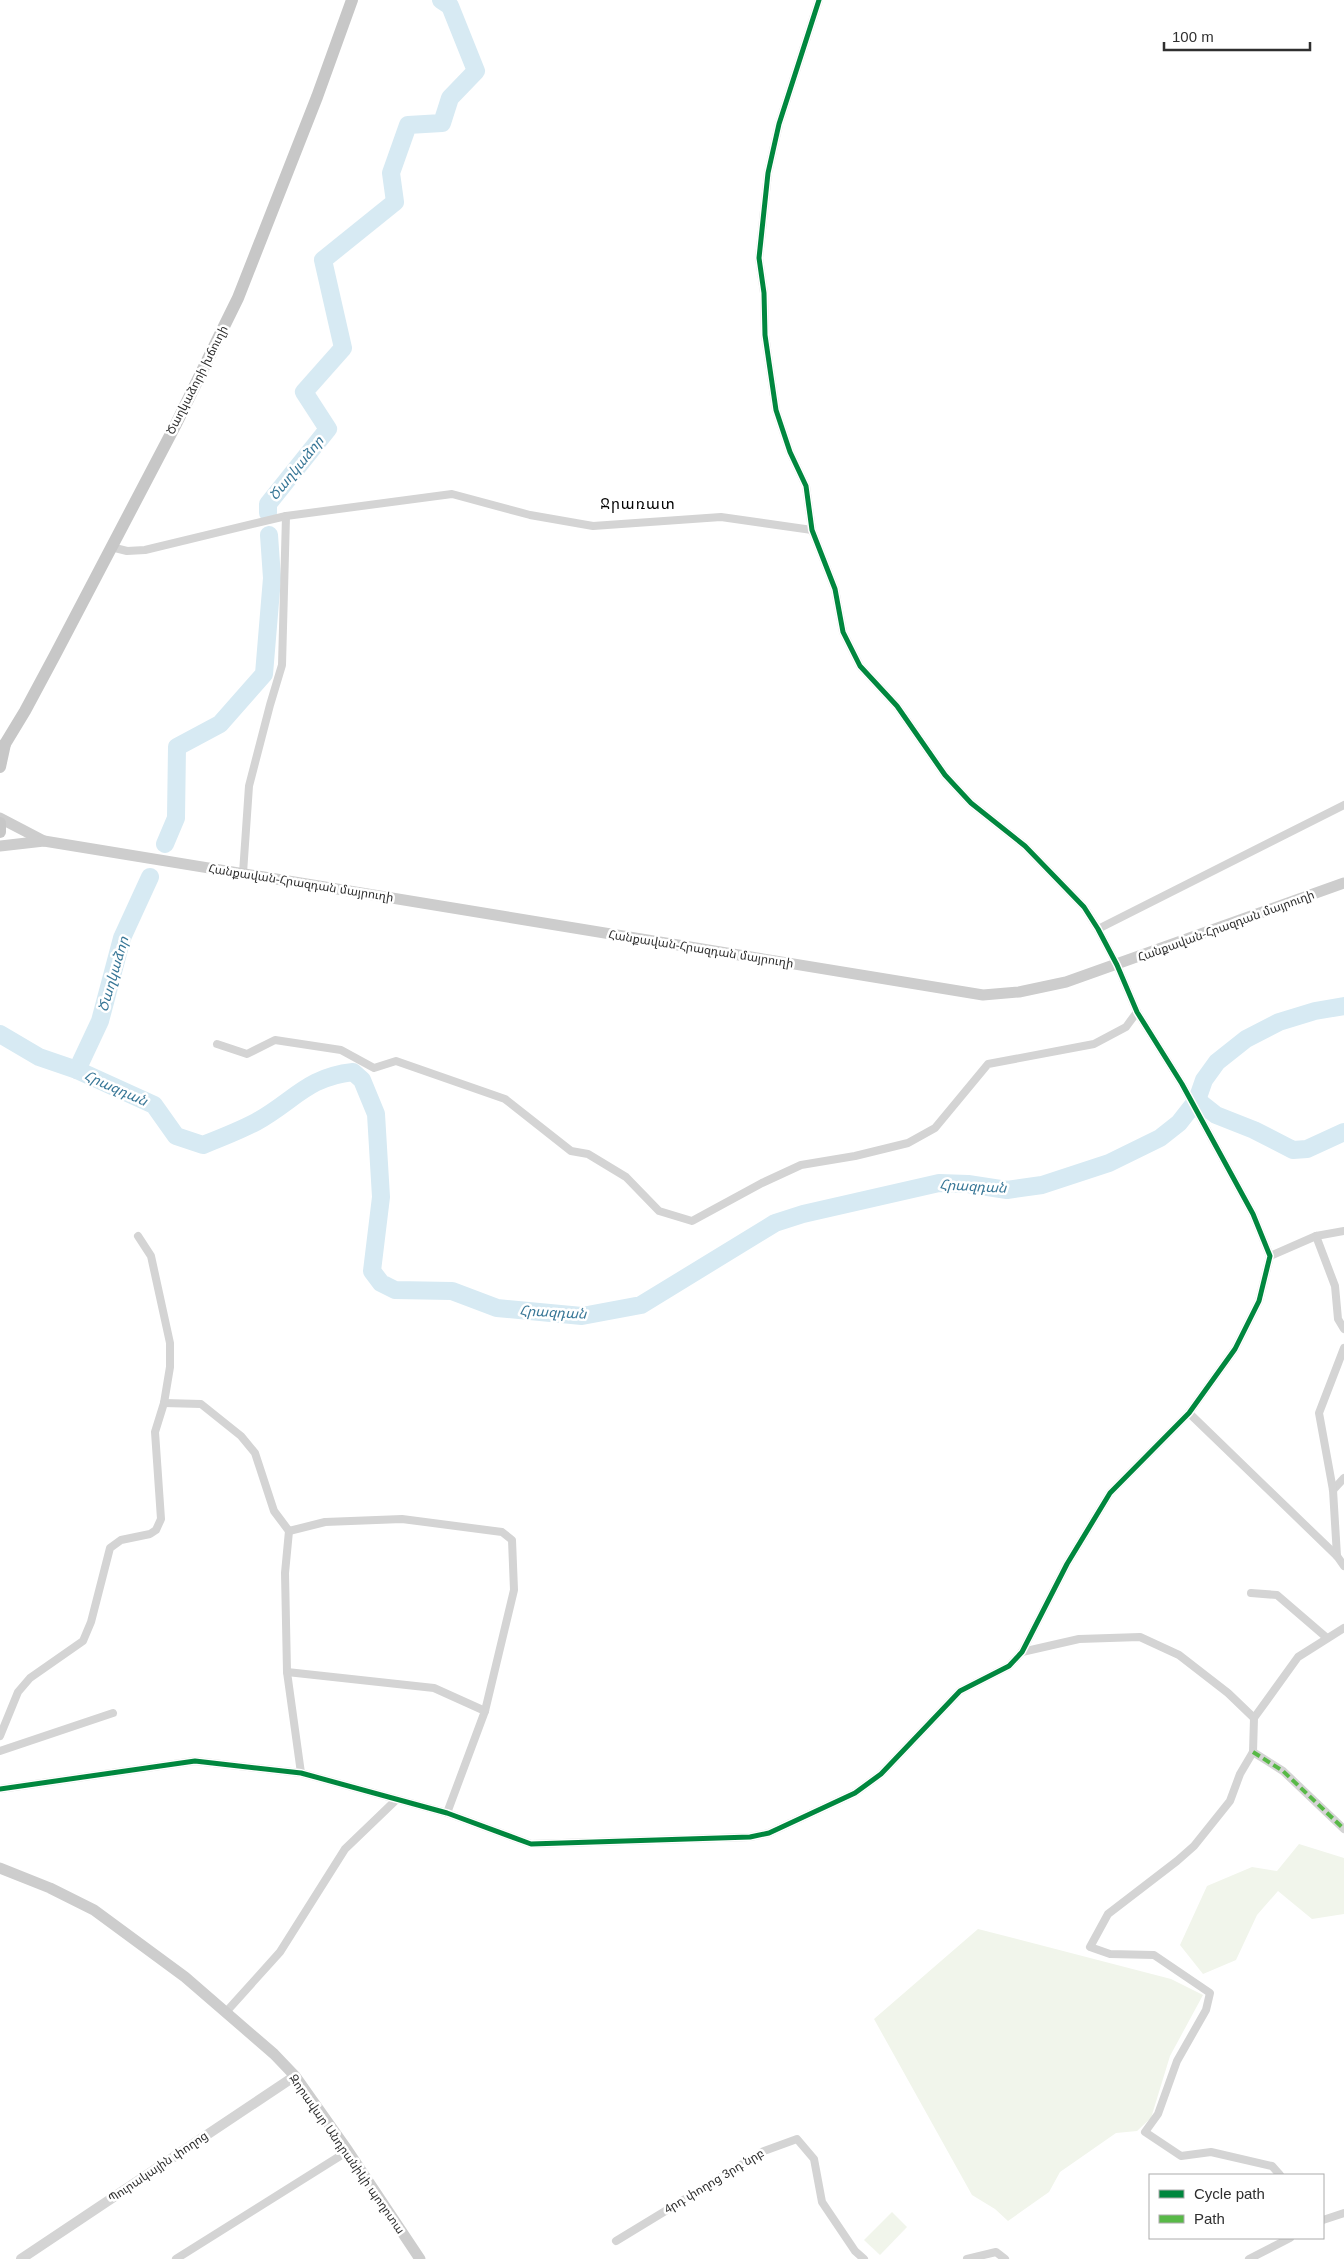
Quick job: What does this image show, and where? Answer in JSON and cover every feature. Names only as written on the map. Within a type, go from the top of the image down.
[{"type":"main road","name":"Ծաղկաձորի խճուղի","points":[[0,767],[3,746],[46,671],[175,426],[238,298],[318,97],[352,0]]},
{"type":"main road","name":"Հանքավան-Հրազդան մայրուղի","points":[[0,818],[44,841]]},
{"type":"main road","points":[[0,822],[0,832]]},
{"type":"main road","name":"Հանքավան-Հրազդան մայրուղի","points":[[0,846],[44,841],[983,995],[1019,992],[1066,982],[1344,883]]},
{"type":"main road","name":"Զորավար Անդրանիկի պողոտա","points":[[0,1868],[50,1888],[94,1910],[185,1977],[274,2054],[295,2076],[420,2259]]},
{"type":"street","points":[[0,1789],[195,1760],[301,1773],[447,1813],[531,1844],[750,1837],[769,1833],[855,1793],[881,1774],[960,1691],[1009,1666],[1022,1652],[1067,1564],[1110,1493],[1189,1413],[1235,1349],[1259,1301],[1270,1256],[1252,1214],[1182,1084],[1137,1012],[1117,965],[1098,929],[1084,907],[1052,872],[1024,846],[971,803],[945,775],[897,706],[860,666],[843,632],[835,588],[812,530],[806,486],[790,452],[776,410],[766,335],[764,292],[759,258],[768,173],[778,132],[819,0]]},
{"type":"street","points":[[111,547],[126,551],[145,550],[286,516],[452,494],[530,515],[593,526],[722,517],[812,530]]},
{"type":"street","points":[[243,874],[249,786],[282,665],[286,516]]},
{"type":"street","points":[[1098,929],[1344,804]]},
{"type":"street","points":[[217,1044],[247,1054],[275,1040],[341,1050],[374,1068],[396,1061],[505,1099],[571,1151],[588,1154],[626,1177],[659,1211],[692,1221],[762,1183],[801,1165],[855,1156],[908,1143],[935,1128],[988,1064],[1094,1044],[1126,1028],[1137,1012]]},
{"type":"street","points":[[1270,1256],[1316,1236],[1344,1231]]},
{"type":"street","points":[[0,1736],[18,1692],[30,1678],[83,1641],[110,1548],[121,1540],[150,1534],[156,1530],[161,1519],[155,1432],[164,1403],[170,1367],[170,1343],[151,1256],[138,1236]]},
{"type":"street","points":[[1316,1236],[1334,1286],[1338,1319],[1344,1329]]},
{"type":"street","points":[[1337,1556],[1333,1490],[1318,1413],[1344,1348]]},
{"type":"street","points":[[164,1403],[201,1404],[241,1436],[255,1453],[274,1511],[289,1531],[285,1573],[286,1672],[301,1773]]},
{"type":"street","points":[[1189,1413],[1337,1556],[1344,1566]]},
{"type":"street","points":[[1333,1490],[1344,1478]]},
{"type":"street","points":[[289,1531],[325,1522],[402,1520],[502,1532],[512,1540],[514,1590],[485,1711],[447,1813]]},
{"type":"street","points":[[1251,1593],[1277,1595],[1327,1638]]},
{"type":"street","points":[[1279,2174],[1272,2166],[1211,2152],[1180,2156],[1145,2132],[1158,2114],[1177,2061],[1206,2010],[1210,1993],[1154,1955],[1110,1954],[1090,1947],[1108,1914],[1178,1861],[1194,1846],[1230,1801],[1240,1774],[1253,1752],[1254,1718],[1298,1657],[1344,1628]]},
{"type":"street","points":[[1022,1652],[1079,1638],[1140,1637],[1179,1654],[1228,1692],[1254,1718]]},
{"type":"street","points":[[286,1672],[434,1688],[485,1711]]},
{"type":"street","points":[[0,1751],[113,1713]]},
{"type":"street","points":[[1253,1752],[1283,1771],[1344,1829]]},
{"type":"street","points":[[226,2012],[280,1952],[345,1848],[396,1800]]},
{"type":"street","name":"Պուրակային փողոց","points":[[22,2259],[295,2076]]},
{"type":"street","name":"4րդ փողոց 3րդ նրբ","points":[[616,2240],[764,2151],[798,2139],[814,2159],[822,2202],[855,2252],[864,2259]]},
{"type":"street","points":[[176,2259],[348,2151]]},
{"type":"street","points":[[1324,2220],[1344,2213]]},
{"type":"street","points":[[1249,2259],[1288,2239]]},
{"type":"street","points":[[968,2259],[996,2252],[1005,2259]]},
{"type":"shaded area","points":[[1299,1844],[1344,1858],[1344,1914],[1312,1919],[1278,1891],[1257,1915],[1236,1960],[1203,1974],[1180,1945],[1207,1886],[1252,1867],[1277,1871]]},
{"type":"shaded area","points":[[978,1929],[1171,1979],[1203,1995],[1170,2056],[1151,2118],[1137,2131],[1116,2133],[1060,2172],[1049,2192],[1008,2221],[995,2209],[972,2195],[874,2019]]},
{"type":"shaded area","points":[[892,2212],[907,2227],[880,2255],[864,2240]]},
{"type":"waterway","name":"Ծաղկաձոր","points":[[268,513],[268,504],[328,429],[304,392],[343,348],[323,260],[395,202],[391,173],[408,125],[442,123],[450,98],[476,71],[450,6],[441,0]]},
{"type":"waterway","name":"Ծաղկաձոր","points":[[165,844],[176,818],[177,747],[220,724],[264,674],[272,578],[269,535]]},
{"type":"waterway","name":"Ծաղկաձոր","points":[[77,1070],[100,1021],[122,938],[150,877]]},
{"type":"waterway","name":"Հրազդան","points":[[0,1034],[39,1057],[77,1070],[154,1105],[176,1136],[203,1145],[256,1122],[312,1084],[337,1075],[353,1072],[362,1080],[376,1114],[381,1197],[372,1271],[381,1283],[395,1290],[452,1291],[497,1308],[582,1316],[641,1305],[775,1223],[803,1214],[939,1183],[968,1184],[1007,1190],[1042,1185],[1109,1163],[1160,1138],[1179,1123],[1197,1100],[1204,1080],[1217,1062],[1246,1039],[1279,1022],[1315,1011],[1344,1006]]},
{"type":"waterway","name":"Հրազդան","points":[[1197,1100],[1216,1115],[1254,1130],[1293,1150],[1307,1149],[1344,1132]]},
{"type":"marked path","points":[[1253,1752],[1283,1771],[1344,1829]]},
{"type":"cycle path","points":[[0,1789],[195,1761],[301,1773],[447,1813],[531,1844],[750,1837],[769,1833],[855,1793],[881,1774],[960,1691],[1009,1666],[1022,1652],[1067,1564],[1110,1493],[1189,1413],[1235,1349],[1259,1301],[1270,1256],[1253,1214],[1182,1084],[1137,1012],[1117,965],[1098,929],[1084,907],[1025,846],[971,803],[945,775],[897,706],[860,666],[843,632],[835,589],[812,530],[806,486],[790,452],[776,410],[765,335],[764,293],[759,258],[768,173],[779,124],[819,0]]},
{"type":"district","name":"Ջրառատ","points":[[638,503]]}]
